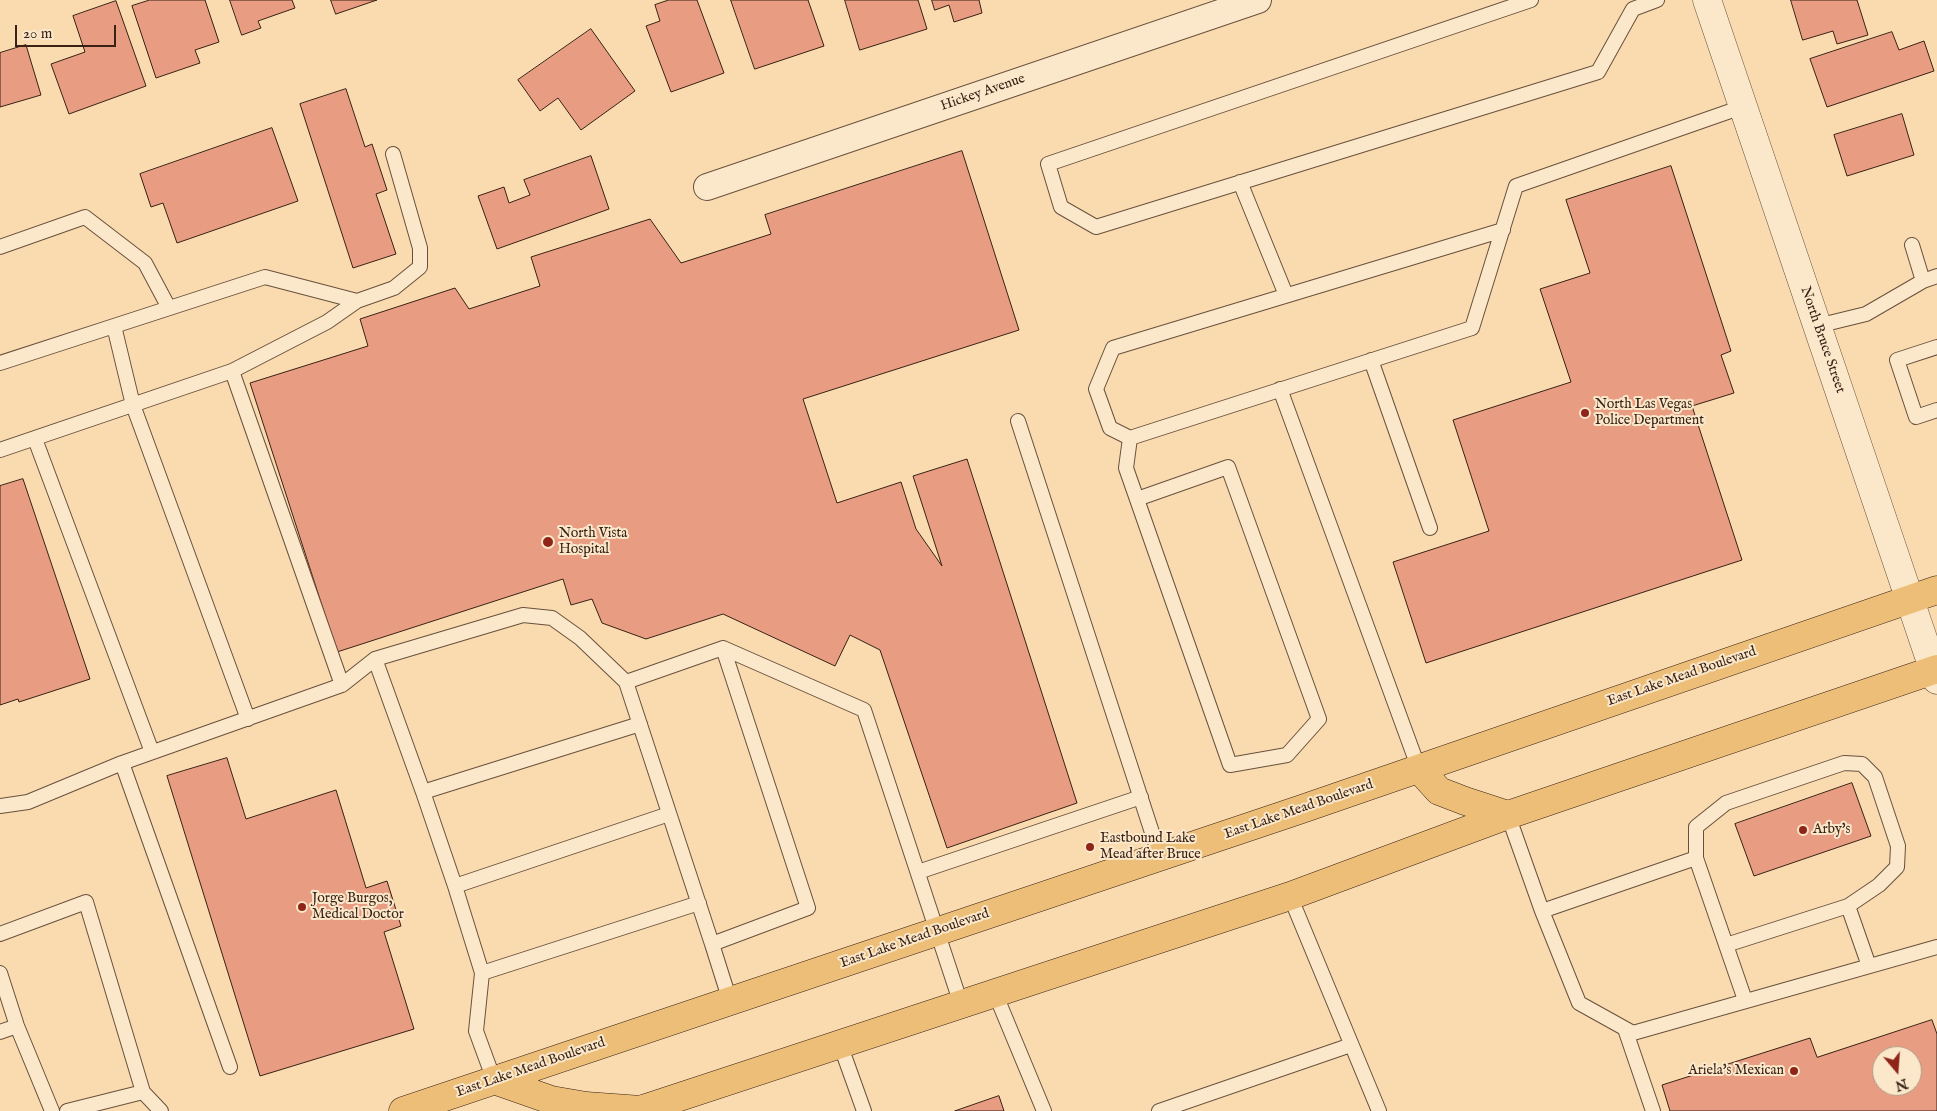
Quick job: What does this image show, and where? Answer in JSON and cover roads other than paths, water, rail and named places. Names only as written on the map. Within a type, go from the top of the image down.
[{"type":"main road","name":"East Lake Mead Boulevard","points":[[403,1111],[1160,857],[1937,590]]},
{"type":"main road","points":[[494,1080],[551,1100],[586,1106],[640,1111],[1290,896],[1508,815],[1936,673]]},
{"type":"main road","points":[[1419,769],[1439,790],[1464,801],[1508,815]]},
{"type":"street","name":"Hickey Avenue","points":[[707,187],[1258,0]]},
{"type":"street","name":"North Bruce Street","points":[[1706,0],[1909,599],[1936,673]]},
{"type":"lane","points":[[1530,0],[1048,164],[1061,207],[1096,227],[1598,72],[1633,9],[1657,0]]},
{"type":"lane","points":[[1502,230],[1113,348],[1096,389],[1110,428],[1130,438],[1472,328],[1516,186],[1742,107]]},
{"type":"lane","points":[[0,450],[232,372],[327,322],[357,301],[394,288],[420,267],[420,248],[393,154]]},
{"type":"lane","points":[[1240,182],[1286,295]]},
{"type":"lane","points":[[0,247],[85,217],[145,263],[169,308]]},
{"type":"lane","points":[[1912,245],[1923,281]]},
{"type":"lane","points":[[1817,326],[1866,314],[1923,281],[1937,276]]},
{"type":"lane","points":[[0,362],[264,277],[357,301]]},
{"type":"lane","points":[[114,326],[133,405],[248,719]]},
{"type":"lane","points":[[1937,347],[1897,360],[1916,417],[1937,410]]},
{"type":"lane","points":[[1371,360],[1430,528]]},
{"type":"lane","points":[[232,372],[342,685]]},
{"type":"lane","points":[[1280,389],[1419,769]]},
{"type":"lane","points":[[1018,420],[1160,857]]},
{"type":"lane","points":[[1130,438],[1126,468],[1230,765],[1287,754],[1319,719],[1228,467],[1137,499]]},
{"type":"lane","points":[[35,439],[152,752]]},
{"type":"lane","points":[[0,806],[28,802],[122,763],[342,685],[375,659],[523,615],[552,618],[580,638],[626,682],[730,1001]]},
{"type":"lane","points":[[712,944],[808,908],[723,648]]},
{"type":"lane","points":[[626,682],[723,648],[864,710],[961,1004]]},
{"type":"lane","points":[[375,659],[423,792],[482,973],[476,1031],[494,1080]]},
{"type":"lane","points":[[423,792],[640,724]]},
{"type":"lane","points":[[122,763],[230,1067]]},
{"type":"lane","points":[[1726,945],[1848,906],[1879,886],[1897,867],[1898,846],[1875,777],[1862,764],[1844,763],[1726,803],[1696,827],[1696,858],[1744,1000]]},
{"type":"lane","points":[[918,872],[1140,797]]},
{"type":"lane","points":[[455,886],[669,814]]},
{"type":"lane","points":[[1508,815],[1542,911],[1579,1003],[1632,1033],[1937,947]]},
{"type":"lane","points":[[1542,911],[1696,858]]},
{"type":"lane","points":[[1290,896],[1379,1111]]},
{"type":"lane","points":[[0,934],[86,902],[143,1092],[161,1111]]},
{"type":"lane","points":[[482,973],[699,904]]},
{"type":"lane","points":[[1848,906],[1869,966]]},
{"type":"lane","points":[[0,973],[17,1026],[52,1111]]},
{"type":"lane","points":[[995,993],[1044,1111]]},
{"type":"lane","points":[[0,1032],[17,1026]]},
{"type":"lane","points":[[1625,1029],[1653,1111]]},
{"type":"lane","points":[[840,1044],[864,1111]]},
{"type":"lane","points":[[1159,1111],[1351,1045]]},
{"type":"lane","points":[[67,1111],[143,1092]]},
{"type":"place","name":"North Las Vegas Police Department","points":[[1585,413]]},
{"type":"place","name":"North Vista Hospital","points":[[548,542]]},
{"type":"place","name":"Arby's","points":[[1803,830]]},
{"type":"place","name":"Eastbound Lake Mead after Bruce","points":[[1090,847]]},
{"type":"place","name":"Jorge Burgos, Medical Doctor","points":[[302,907]]},
{"type":"place","name":"Ariela's Mexican","points":[[1794,1071]]}]
